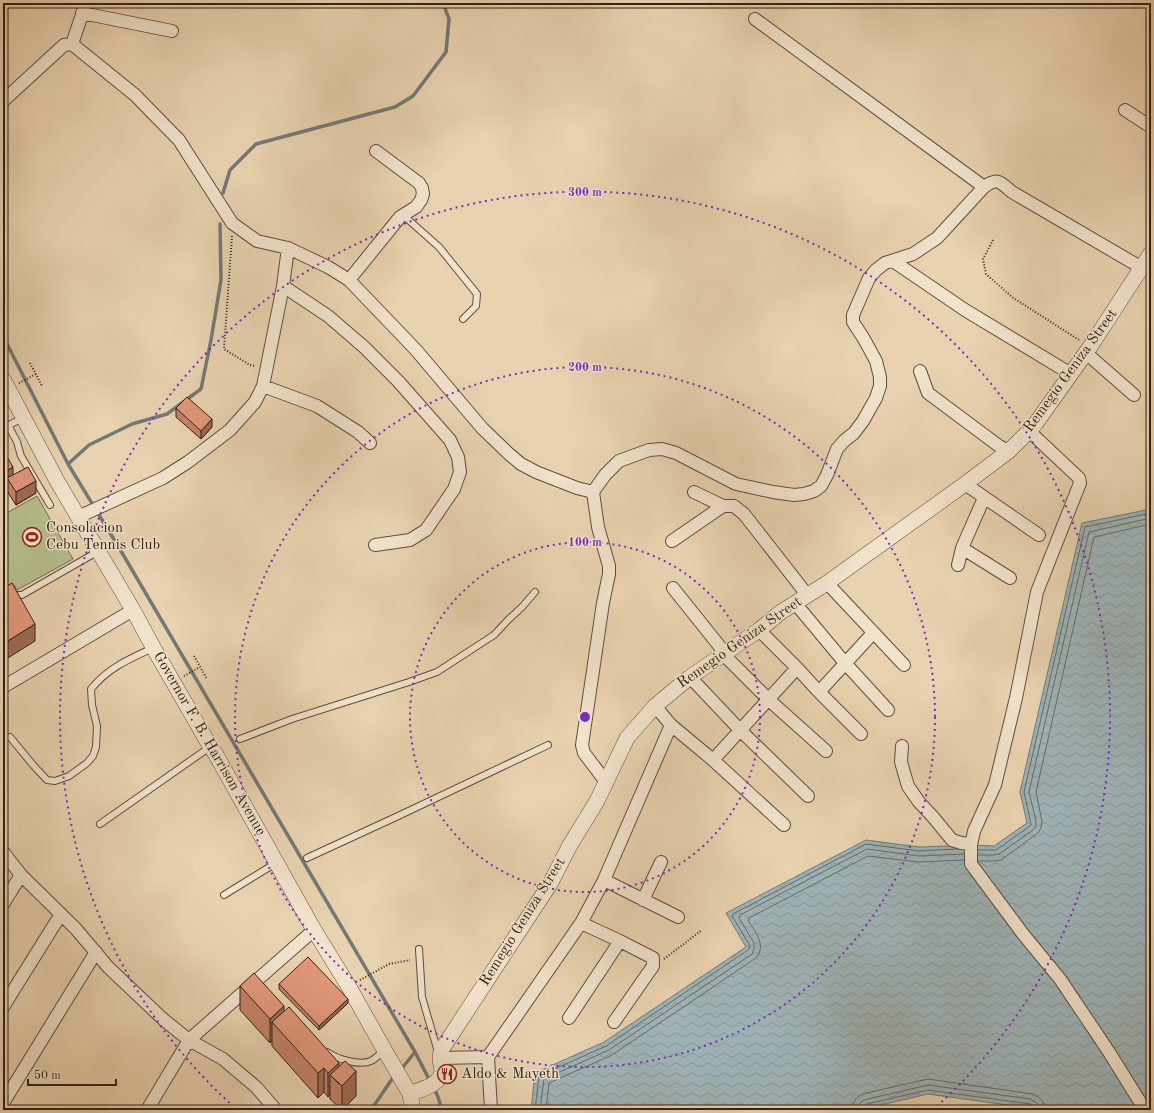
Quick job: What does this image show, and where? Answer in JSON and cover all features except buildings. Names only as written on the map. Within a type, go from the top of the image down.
[{"type":"street","points":[[72,44],[84,8],[172,31]]},
{"type":"street","points":[[755,19],[984,187]]},
{"type":"street","points":[[3,101],[64,45],[72,44],[134,95],[179,140],[232,223],[256,241],[288,248],[328,267],[349,280],[416,350],[482,428],[509,454],[521,464],[536,472],[577,488],[593,492]]},
{"type":"street","points":[[1124,110],[1151,127]]},
{"type":"street","points":[[349,280],[400,218],[416,207],[423,194],[419,183],[376,151]]},
{"type":"street","points":[[606,782],[584,754],[582,746],[603,603],[609,574],[609,566],[598,527],[593,492],[605,475],[619,461],[649,450],[662,449],[676,453],[736,484],[794,495],[814,491],[821,486],[837,449],[864,421],[876,398],[880,386],[880,377],[876,361],[853,322],[853,315],[870,278],[876,270],[885,263],[913,254],[937,238],[984,187],[991,182],[1000,182],[1012,192],[1142,268]]},
{"type":"street","points":[[78,517],[162,478],[188,462],[230,430],[255,402],[263,386],[283,286],[288,248]]},
{"type":"street","name":"Remegio Geniza Street","points":[[417,1091],[438,1081],[442,1073],[440,1058],[442,1049],[447,1039],[550,884],[570,845],[597,800],[627,738],[655,706],[690,677],[759,630],[782,612],[827,583],[1009,451],[1029,432],[1071,374],[1151,253]]},
{"type":"street","points":[[893,261],[965,310],[1071,374]]},
{"type":"street","points":[[283,286],[328,316],[364,347],[398,381],[450,440],[458,456],[460,472],[454,489],[426,530],[410,540],[375,545]]},
{"type":"street","points":[[1088,350],[1134,394]]},
{"type":"street","points":[[920,371],[928,393],[999,446],[1009,451]]},
{"type":"street","name":"Governor F. B. Harrison Avenue","points":[[3,379],[78,517],[133,610],[210,746],[216,753],[314,930],[352,985],[384,1051],[417,1091],[413,1110]]},
{"type":"street","points":[[263,386],[317,406],[358,432],[370,443]]},
{"type":"street","points":[[1029,432],[1079,478],[1080,483],[1037,592],[1016,698],[996,784],[974,832],[971,844],[971,864],[1023,934],[1060,979],[1145,1110]]},
{"type":"street","points":[[965,484],[1039,535]]},
{"type":"street","points":[[694,492],[723,506],[734,506],[744,514],[845,663],[888,710]]},
{"type":"street","points":[[958,565],[962,548],[984,498]]},
{"type":"street","points":[[672,541],[723,506]]},
{"type":"street","points":[[962,548],[1010,578]]},
{"type":"street","points":[[827,583],[904,665]]},
{"type":"street","points":[[673,588],[724,653],[769,700],[826,751]]},
{"type":"street","points":[[3,687],[133,610]]},
{"type":"street","points":[[759,630],[861,734]]},
{"type":"street","points":[[819,692],[873,633]]},
{"type":"street","points":[[713,760],[797,668]]},
{"type":"street","points":[[690,677],[740,730],[808,796]]},
{"type":"street","points":[[655,706],[671,725],[713,760],[784,825]]},
{"type":"street","points":[[491,1110],[488,1057],[581,923],[604,880],[671,725]]},
{"type":"street","points":[[902,746],[901,762],[908,786],[919,802],[952,840],[971,844]]},
{"type":"street","points":[[3,852],[21,875],[61,914],[108,967],[134,992],[164,1020],[189,1040],[223,1059],[256,1087],[276,1110]]},
{"type":"street","points":[[643,900],[661,862]]},
{"type":"street","points":[[3,904],[21,875]]},
{"type":"street","points":[[604,880],[678,917]]},
{"type":"street","points":[[3,1008],[61,914]]},
{"type":"street","points":[[581,923],[653,958],[653,966],[614,1022]]},
{"type":"street","points":[[147,1110],[189,1040],[314,930]]},
{"type":"street","points":[[569,1018],[620,941]]},
{"type":"street","points":[[3,1103],[96,952]]},
{"type":"street","points":[[440,1058],[488,1057]]},
{"type":"lane","points":[[403,215],[439,247],[477,294],[476,306],[463,319]]},
{"type":"lane","points":[[23,418],[5,427],[17,442],[21,456],[50,505]]},
{"type":"lane","points":[[3,598],[8,595],[22,595],[98,551]]},
{"type":"lane","points":[[240,739],[292,719],[436,672],[494,635],[535,592]]},
{"type":"lane","points":[[10,736],[32,765],[47,780],[55,781],[68,776],[93,756],[96,746],[96,726],[91,689],[99,680],[115,667],[153,647]]},
{"type":"lane","points":[[307,858],[548,744]]},
{"type":"lane","points":[[100,824],[210,746]]},
{"type":"lane","points":[[224,895],[276,862]]},
{"type":"lane","points":[[419,949],[422,998],[440,1058]]},
{"type":"lane","points":[[320,1048],[332,1056],[345,1060],[362,1062],[371,1061],[384,1051]]},
{"type":"path","points":[[232,223],[224,349],[250,365],[266,368]]},
{"type":"path","points":[[993,240],[983,259],[986,274],[1012,297],[1088,350]]},
{"type":"path","points":[[30,363],[42,386]]},
{"type":"path","points":[[18,384],[35,374]]},
{"type":"path","points":[[194,656],[207,679]]},
{"type":"path","points":[[183,676],[199,667]]},
{"type":"path","points":[[654,962],[665,959],[702,930]]},
{"type":"path","points":[[352,985],[389,964],[420,958]]},
{"type":"green space","name":"Consolacion Cebu Tennis Club","points":[[37,496],[73,559],[17,590],[14,585],[3,591],[3,515]]},
{"type":"water","points":[[1151,509],[1151,1110],[1043,1110],[928,1094],[859,1110],[531,1110],[535,1073],[604,1042],[746,947],[726,913],[866,840],[919,847],[971,845],[994,846],[1027,823],[1020,792],[1082,523]]},
{"type":"waterway","points":[[223,193],[230,170],[256,144],[395,107],[413,96],[446,52],[449,19],[443,3]]},
{"type":"waterway","points":[[68,464],[89,445],[132,424],[167,414],[201,389],[221,280],[220,224]]},
{"type":"waterway","points":[[3,336],[68,464],[118,546],[415,1052],[430,1081]]},
{"type":"waterway","points":[[403,1067],[415,1052]]},
{"type":"waterway","points":[[371,1110],[392,1079]]},
{"type":"waterway","points":[[434,1088],[442,1110]]},
{"type":"place","name":"Consolacion Cebu Tennis Club","points":[[32,537]]},
{"type":"place","name":"Aldo & Mayeth","points":[[447,1074]]}]
